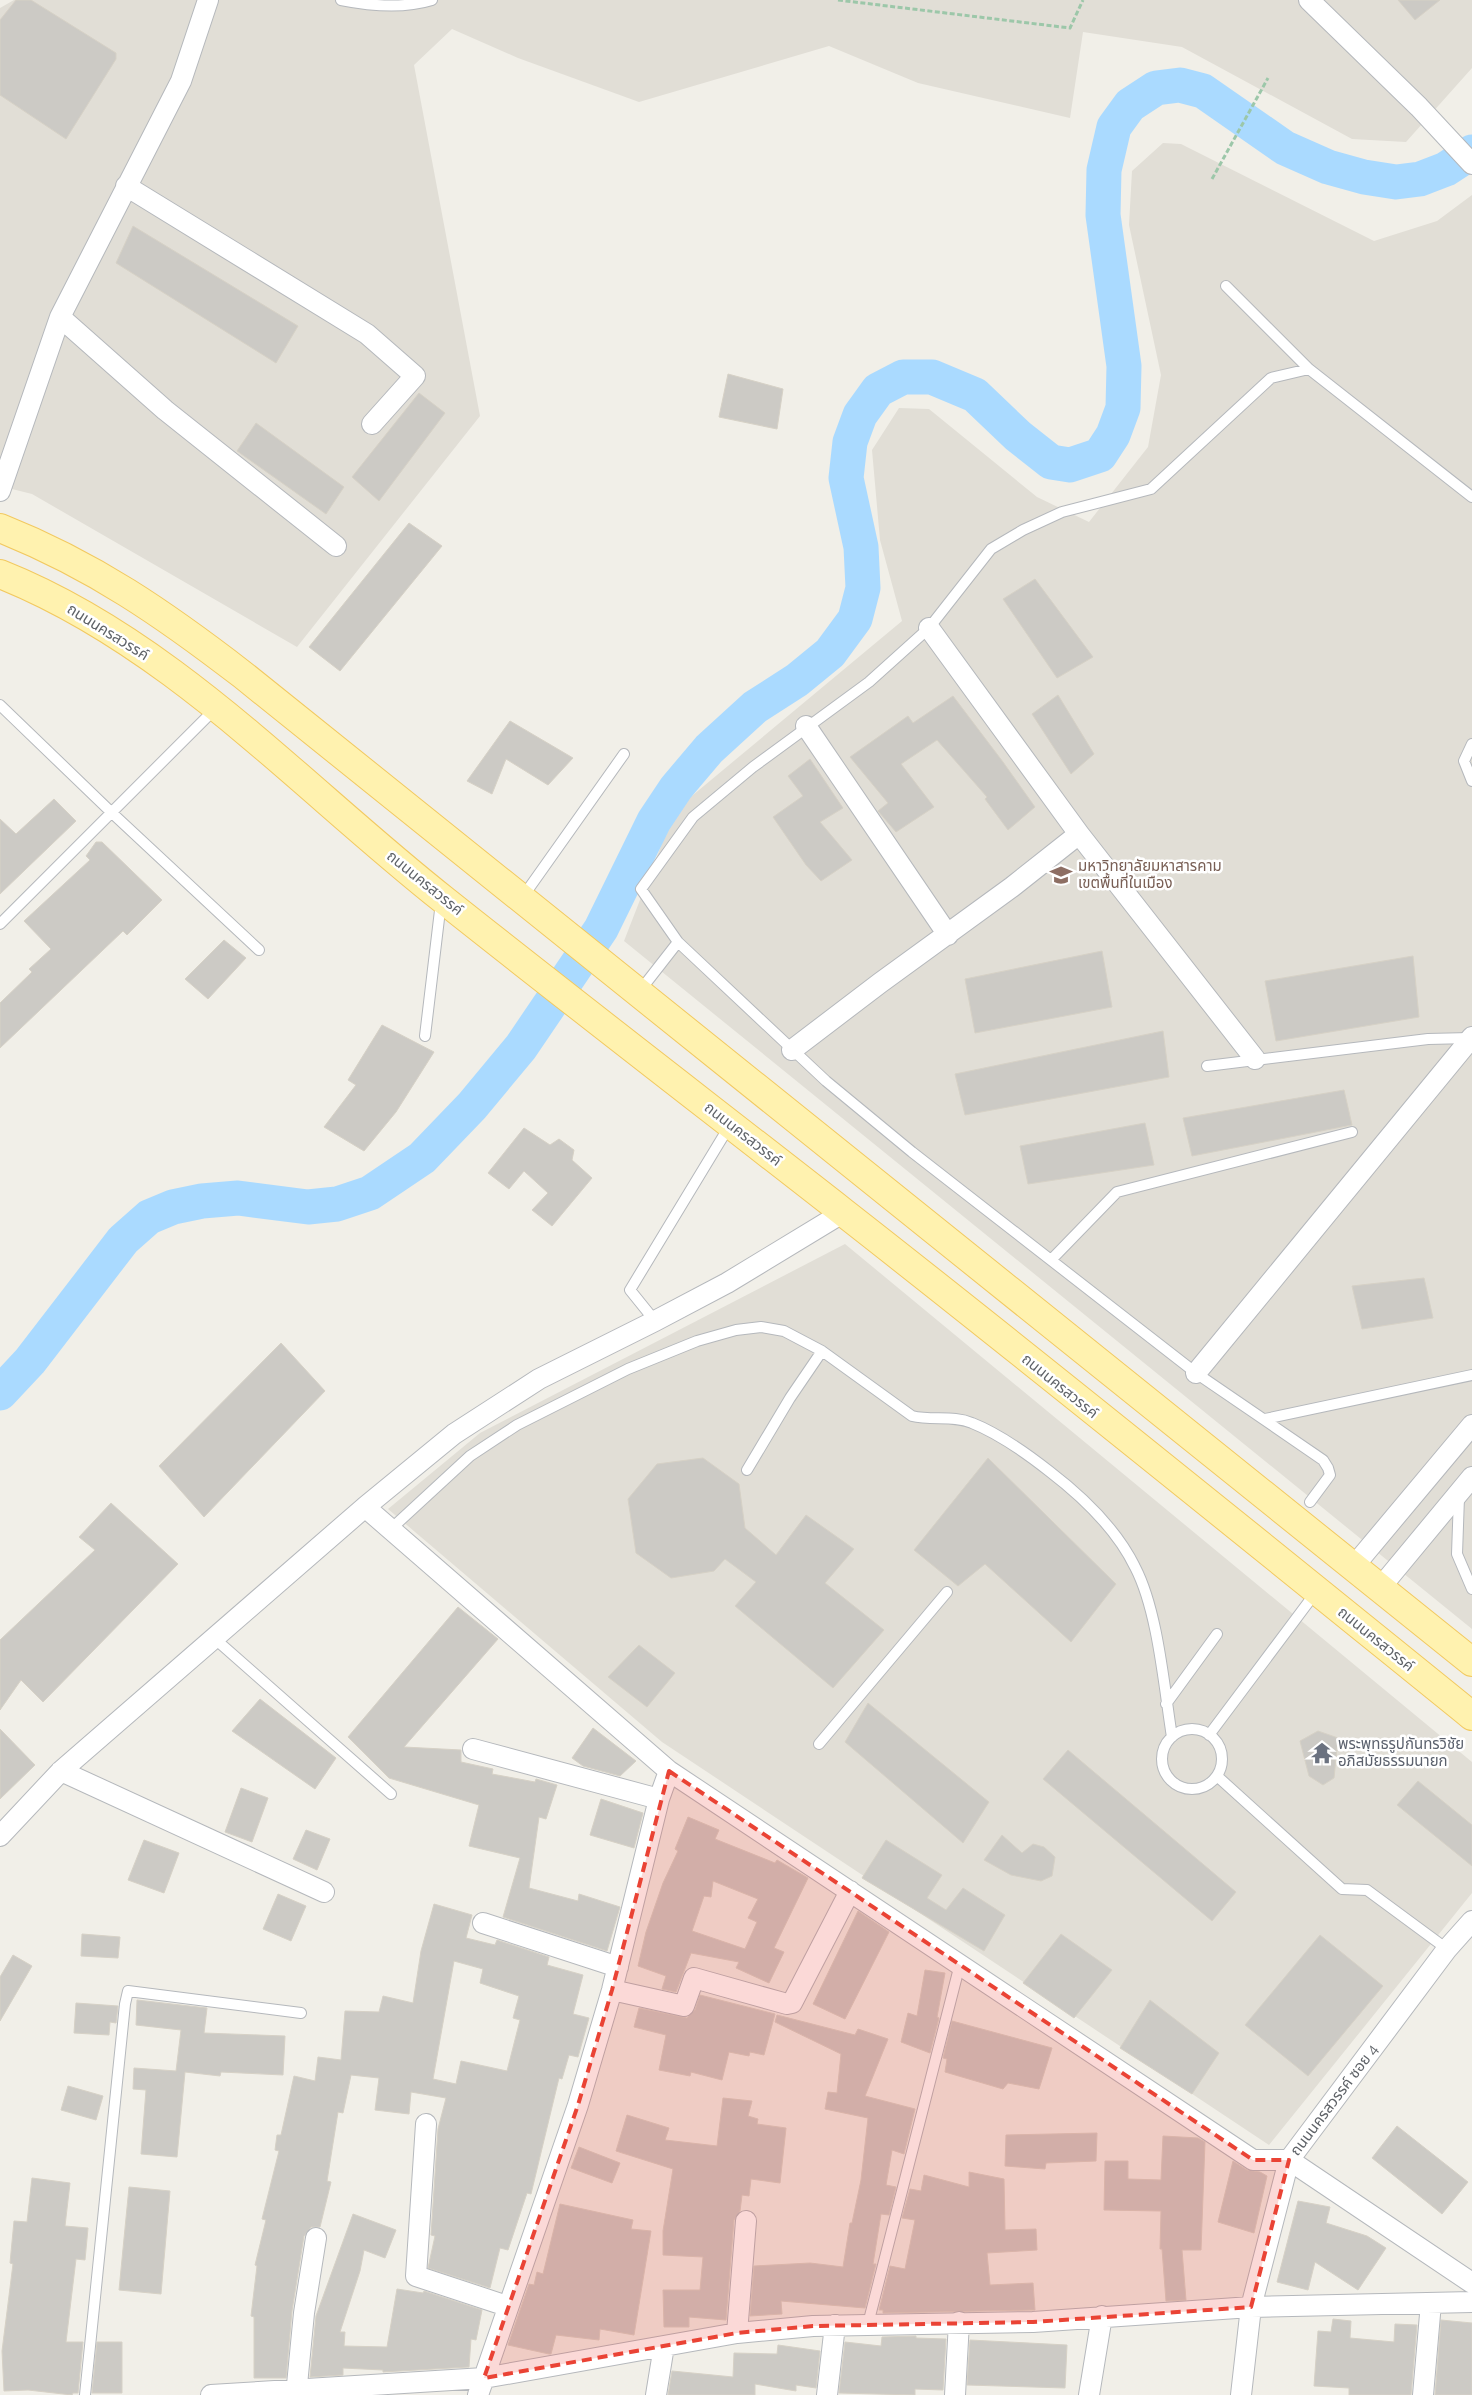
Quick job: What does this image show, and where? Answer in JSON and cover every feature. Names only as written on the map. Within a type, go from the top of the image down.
[{"type":"main road","points":[[0,528],[44,546],[97,573],[148,604],[243,675],[1294,1521],[1354,1566],[1472,1662]]},
{"type":"main road","name":"ถนนนครสวรรค์","points":[[0,574],[26,584],[76,610],[116,635],[216,709],[442,899],[844,1212],[1472,1716]]},
{"type":"main road","points":[[966,1310],[992,1277]]},
{"type":"street","points":[[0,491],[60,317],[180,81],[208,0]]},
{"type":"street","points":[[1309,0],[1419,107],[1472,164]]},
{"type":"street","points":[[126,186],[367,334],[415,376],[372,424]]},
{"type":"street","points":[[60,317],[165,410],[336,546]]},
{"type":"street","points":[[929,628],[1079,834],[1255,1059]]},
{"type":"street","points":[[806,726],[948,935]]},
{"type":"street","points":[[792,1050],[1012,887],[1079,834]]},
{"type":"street","points":[[1196,1373],[1471,1037]]},
{"type":"street","points":[[0,1836],[61,1771],[365,1507],[454,1434],[539,1379],[726,1283],[844,1212]]},
{"type":"street","points":[[1354,1566],[1472,1425]]},
{"type":"street","points":[[1380,1588],[1472,1477]]},
{"type":"street","points":[[365,1507],[392,1528],[669,1771],[1253,2160],[1289,2160],[1472,2283]]},
{"type":"street","points":[[473,1749],[659,1799]]},
{"type":"street","points":[[61,1771],[324,1892]]},
{"type":"street","points":[[481,2387],[507,2306],[578,2105],[612,1990],[659,1799],[669,1771]]},
{"type":"street","points":[[612,1990],[684,2006],[694,1978],[787,2004],[792,2003],[850,1891]]},
{"type":"street","name":"ถนนนครสวรรค์ ซอย 4","points":[[1240,2395],[1251,2307],[1289,2160],[1447,1949],[1472,1921]]},
{"type":"street","points":[[483,1923],[618,1967]]},
{"type":"street","points":[[426,2124],[416,2276],[507,2306]]},
{"type":"street","points":[[737,2333],[746,2221]]},
{"type":"street","points":[[296,2392],[304,2313],[316,2238]]},
{"type":"street","points":[[1423,2395],[1431,2302]]},
{"type":"street","points":[[211,2395],[481,2387],[664,2346],[737,2333],[835,2325],[1033,2322],[1251,2307],[1472,2302]]},
{"type":"street","points":[[1090,2395],[1102,2316]]},
{"type":"street","points":[[955,2395],[959,2322]]},
{"type":"street","points":[[826,2395],[835,2325]]},
{"type":"street","points":[[656,2395],[664,2346]]},
{"type":"lane","points":[[341,0],[384,6],[420,4],[432,0]]},
{"type":"lane","points":[[1226,286],[1309,369],[1472,497]]},
{"type":"lane","points":[[1309,369],[1271,378],[1151,489],[1062,512],[1023,530],[991,549],[929,628],[870,682],[806,726],[693,817],[641,889],[678,942],[826,1081],[905,1146],[1196,1373],[1323,1460],[1330,1475],[1310,1502]]},
{"type":"lane","points":[[0,705],[259,950]]},
{"type":"lane","points":[[0,924],[216,709]]},
{"type":"lane","points":[[1472,744],[1464,761],[1472,781]]},
{"type":"lane","points":[[522,899],[624,754]]},
{"type":"lane","points":[[425,1036],[442,899]]},
{"type":"lane","points":[[632,987],[678,942]]},
{"type":"lane","points":[[1207,1066],[1428,1039],[1471,1037]]},
{"type":"lane","points":[[655,1321],[630,1290],[730,1125]]},
{"type":"lane","points":[[1051,1260],[1117,1192],[1352,1132]]},
{"type":"lane","points":[[392,1528],[478,1451],[517,1425],[628,1369],[697,1341],[736,1330],[762,1327],[784,1331],[822,1351],[912,1416],[924,1419],[958,1419],[972,1422],[1022,1450],[1075,1491],[1110,1528],[1135,1567],[1151,1611],[1172,1738]]},
{"type":"lane","points":[[747,1470],[790,1398],[822,1351]]},
{"type":"lane","points":[[1264,1419],[1472,1375]]},
{"type":"lane","points":[[1459,1493],[1457,1554],[1472,1589]]},
{"type":"lane","points":[[1209,1735],[1317,1591]]},
{"type":"lane","points":[[818,1744],[947,1592]]},
{"type":"lane","points":[[1166,1704],[1217,1634]]},
{"type":"lane","points":[[214,1638],[391,1794]]},
{"type":"lane","points":[[1190,1730],[1200,1730],[1209,1735],[1221,1750],[1221,1768],[1210,1784],[1191,1789],[1172,1782],[1166,1774],[1162,1755],[1165,1745],[1172,1738],[1190,1730]]},
{"type":"lane","points":[[1217,1776],[1342,1889],[1367,1890],[1447,1949]]},
{"type":"lane","points":[[868,2324],[960,1964]]},
{"type":"lane","points":[[85,2395],[109,2151],[128,1991],[301,2013]]},
{"type":"path","points":[[838,0],[1070,28],[1083,0]]},
{"type":"path","points":[[1212,178],[1268,78]]},
{"type":"highlighted area","points":[[669,1771],[1253,2160],[1289,2160],[1251,2307],[1033,2322],[813,2326],[737,2333],[484,2378],[578,2105],[612,1990]]},
{"type":"shaded area","points":[[14,0],[1472,0],[1472,68],[1406,142],[1352,139],[1182,47],[1083,32],[1070,118],[918,83],[829,46],[639,102],[518,58],[452,29],[414,65],[480,416],[297,647],[32,494],[0,486],[0,8]]},
{"type":"shaded area","name":"มหาวิทยาลัยมหาสารคาม เขตพื้นที่ในเมือง","points":[[1163,143],[1181,144],[1374,241],[1437,221],[1472,195],[1472,1629],[624,941],[675,810],[902,621],[880,540],[872,450],[899,408],[929,409],[1037,497],[1089,522],[1148,447],[1161,375],[1129,225],[1132,171]]},
{"type":"shaded area","points":[[845,1244],[1472,1762],[1472,1893],[1269,2145],[662,1742],[388,1509],[480,1433]]},
{"type":"building","points":[[16,0],[31,0],[116,53],[116,59],[66,139],[0,95],[0,20]]},
{"type":"building","points":[[1398,0],[1440,0],[1415,20]]},
{"type":"building","points":[[133,226],[298,326],[276,363],[116,263]]},
{"type":"building","points":[[728,374],[783,389],[777,429],[719,417]]},
{"type":"building","points":[[419,393],[445,413],[379,501],[352,477]]},
{"type":"building","points":[[256,423],[344,487],[326,514],[237,451]]},
{"type":"building","points":[[409,523],[442,546],[340,671],[309,647]]},
{"type":"building","points":[[1035,579],[1093,657],[1057,678],[1003,599]]},
{"type":"building","points":[[1058,695],[1094,754],[1071,774],[1032,714]]},
{"type":"building","points":[[953,696],[1035,807],[1008,830],[985,799],[987,797],[937,740],[901,764],[934,807],[896,832],[878,811],[888,803],[850,757],[908,716],[913,723]]},
{"type":"building","points":[[510,721],[573,758],[548,785],[506,759],[492,794],[467,781]]},
{"type":"building","points":[[810,759],[843,808],[820,822],[852,860],[821,881],[806,865],[773,817],[803,796],[788,776]]},
{"type":"building","points":[[54,799],[76,821],[0,894],[0,819],[16,834]]},
{"type":"building","points":[[96,842],[102,842],[162,900],[127,935],[123,931],[0,1048],[0,1003],[32,972],[29,969],[51,949],[24,921],[90,860],[86,856]]},
{"type":"building","points":[[224,940],[246,958],[208,999],[185,979]]},
{"type":"building","points":[[1102,951],[1112,1007],[975,1033],[965,979]]},
{"type":"building","points":[[1413,956],[1419,1017],[1276,1041],[1265,981]]},
{"type":"building","points":[[382,1025],[434,1052],[396,1112],[364,1151],[324,1127],[356,1085],[348,1080]]},
{"type":"building","points":[[1163,1031],[1169,1077],[965,1115],[955,1074]]},
{"type":"building","points":[[1344,1090],[1352,1125],[1192,1156],[1183,1118]]},
{"type":"building","points":[[1145,1123],[1154,1165],[1028,1184],[1020,1146]]},
{"type":"building","points":[[524,1128],[550,1145],[559,1139],[574,1150],[572,1160],[592,1178],[552,1226],[532,1210],[548,1193],[524,1171],[509,1189],[488,1173]]},
{"type":"building","points":[[1424,1278],[1433,1318],[1362,1329],[1352,1286]]},
{"type":"building","points":[[281,1343],[325,1391],[204,1517],[159,1466]]},
{"type":"building","points":[[703,1458],[739,1484],[745,1528],[776,1555],[806,1515],[854,1549],[825,1583],[884,1630],[833,1688],[735,1606],[756,1582],[725,1559],[714,1571],[671,1578],[636,1553],[628,1499],[657,1464]]},
{"type":"building","points":[[988,1458],[1116,1584],[1071,1642],[985,1564],[958,1586],[914,1550]]},
{"type":"building","points":[[111,1503],[178,1564],[43,1702],[21,1680],[0,1710],[0,1640],[95,1550],[79,1537]]},
{"type":"building","points":[[458,1607],[498,1639],[404,1747],[461,1750],[461,1762],[493,1769],[492,1774],[535,1782],[536,1779],[557,1785],[546,1819],[539,1817],[529,1888],[578,1901],[579,1894],[620,1907],[607,1951],[503,1917],[520,1858],[469,1846],[479,1805],[389,1778],[348,1737]]},
{"type":"building","points":[[639,1645],[675,1673],[647,1707],[608,1677]]},
{"type":"building","points":[[260,1699],[336,1758],[315,1789],[232,1731]]},
{"type":"building","points":[[868,1703],[989,1802],[963,1843],[845,1742]]},
{"type":"building","points":[[593,1728],[636,1761],[620,1776],[583,1766],[572,1758]]},
{"type":"building","points":[[0,1729],[35,1765],[0,1799]]},
{"type":"building","points":[[1318,1731],[1338,1738],[1334,1778],[1323,1785],[1309,1776],[1300,1741]]},
{"type":"building","points":[[1068,1750],[1236,1892],[1212,1921],[1043,1779]]},
{"type":"building","points":[[1418,1781],[1472,1825],[1472,1866],[1397,1805]]},
{"type":"building","points":[[241,1788],[268,1798],[252,1842],[225,1832]]},
{"type":"building","points":[[601,1799],[643,1813],[634,1848],[590,1835]]},
{"type":"building","points":[[688,1817],[719,1830],[715,1839],[775,1863],[777,1860],[808,1878],[774,1948],[784,1952],[769,1983],[736,1968],[739,1962],[691,1953],[676,1992],[662,1989],[666,1976],[638,1966],[646,1932],[663,1883],[678,1851],[675,1849]],"holes":[[[713,1881],[758,1899],[748,1918],[757,1922],[745,1949],[692,1931],[704,1896],[711,1897]]]},
{"type":"building","points":[[306,1830],[330,1839],[317,1870],[293,1859]]},
{"type":"building","points":[[1002,1835],[1022,1853],[1033,1844],[1044,1847],[1055,1857],[1052,1876],[1041,1881],[1011,1875],[984,1860]]},
{"type":"building","points":[[144,1840],[179,1853],[164,1893],[128,1880]]},
{"type":"building","points":[[886,1840],[942,1875],[927,1898],[946,1910],[963,1888],[1005,1915],[984,1951],[862,1878]]},
{"type":"building","points":[[278,1894],[306,1906],[291,1941],[263,1929]]},
{"type":"building","points":[[434,1904],[472,1915],[466,1938],[495,1945],[497,1940],[549,1957],[547,1965],[583,1975],[573,2014],[589,2018],[578,2057],[569,2055],[562,2079],[559,2078],[531,2194],[527,2193],[508,2250],[500,2248],[490,2288],[428,2268],[435,2236],[431,2235],[438,2129],[446,2098],[411,2092],[409,2114],[375,2110],[379,2078],[351,2075],[343,2113],[338,2112],[327,2181],[331,2182],[320,2227],[311,2227],[304,2236],[292,2311],[286,2378],[254,2378],[254,2317],[251,2316],[257,2266],[255,2265],[266,2220],[262,2219],[279,2151],[275,2150],[277,2135],[281,2135],[294,2076],[315,2081],[318,2057],[341,2060],[345,2011],[379,2012],[383,1996],[413,2003],[421,1951]],"holes":[[[454,1961],[483,1969],[480,1983],[519,1996],[513,2018],[520,2020],[507,2071],[461,2061],[456,2084],[433,2079]]]},
{"type":"building","points":[[858,1911],[889,1932],[845,2019],[813,2004]]},
{"type":"building","points":[[82,1934],[120,1937],[118,1958],[81,1956]]},
{"type":"building","points":[[1061,1934],[1112,1970],[1074,2018],[1023,1983]]},
{"type":"building","points":[[1320,1935],[1383,1986],[1308,2076],[1245,2025]]},
{"type":"building","points":[[13,1955],[32,1966],[0,2021],[0,1977]]},
{"type":"building","points":[[925,1970],[945,1973],[937,2017],[939,2018],[930,2053],[901,2042],[908,2013],[917,2016]]},
{"type":"building","points":[[700,1995],[775,2014],[764,2055],[750,2052],[749,2056],[729,2052],[722,2080],[691,2072],[690,2076],[659,2070],[666,2035],[634,2027],[639,2008],[687,2018],[695,2010]]},
{"type":"building","points":[[137,2000],[207,2008],[204,2033],[285,2036],[283,2075],[221,2072],[220,2076],[185,2072],[177,2157],[141,2154],[146,2090],[133,2089],[134,2068],[176,2071],[181,2030],[136,2025]]},
{"type":"building","points":[[1150,2000],[1219,2053],[1192,2094],[1120,2048]]},
{"type":"building","points":[[76,2003],[118,2006],[116,2023],[110,2022],[109,2035],[74,2033]]},
{"type":"building","points":[[777,2015],[855,2035],[858,2029],[888,2039],[865,2096],[915,2109],[904,2154],[892,2150],[886,2185],[896,2187],[889,2215],[881,2214],[873,2264],[876,2264],[865,2308],[781,2301],[782,2314],[750,2316],[754,2266],[810,2263],[843,2267],[850,2223],[852,2223],[861,2180],[868,2118],[825,2109],[828,2092],[837,2093],[841,2054],[775,2022]]},
{"type":"building","points":[[952,2021],[1052,2048],[1039,2089],[1008,2083],[1003,2089],[945,2072],[947,2059],[943,2058]]},
{"type":"building","points":[[68,2086],[103,2096],[96,2120],[61,2110]]},
{"type":"building","points":[[723,2098],[752,2101],[748,2116],[758,2119],[757,2124],[786,2128],[780,2183],[751,2179],[749,2196],[742,2195],[740,2211],[734,2220],[726,2320],[689,2317],[689,2327],[664,2327],[663,2290],[700,2290],[703,2257],[663,2255],[663,2231],[673,2169],[616,2151],[627,2115],[669,2128],[665,2140],[717,2146]]},
{"type":"building","points":[[1397,2126],[1468,2182],[1442,2214],[1372,2158]]},
{"type":"building","points":[[1097,2133],[1096,2161],[1046,2163],[1045,2169],[1005,2166],[1006,2135]]},
{"type":"building","points":[[1163,2136],[1198,2138],[1205,2142],[1201,2250],[1182,2250],[1186,2300],[1166,2301],[1162,2249],[1160,2249],[1161,2211],[1104,2210],[1105,2161],[1128,2161],[1128,2179],[1161,2180]]},
{"type":"building","points":[[579,2147],[620,2163],[612,2183],[571,2168]]},
{"type":"building","points":[[1233,2161],[1247,2170],[1260,2172],[1267,2176],[1254,2233],[1218,2222]]},
{"type":"building","points":[[969,2172],[1004,2179],[1005,2230],[1036,2229],[1037,2250],[987,2253],[990,2285],[1033,2283],[1035,2310],[883,2313],[883,2310],[879,2310],[890,2266],[905,2269],[915,2220],[902,2218],[910,2189],[921,2191],[924,2175],[969,2187]]},
{"type":"building","points":[[32,2178],[70,2183],[65,2226],[88,2228],[85,2260],[76,2259],[66,2342],[83,2342],[78,2393],[73,2393],[72,2395],[28,2390],[4,2391],[2,2351],[13,2264],[10,2263],[14,2221],[27,2222]]},
{"type":"building","points":[[129,2187],[170,2191],[161,2294],[119,2290]]},
{"type":"building","points":[[1298,2201],[1330,2207],[1326,2223],[1367,2236],[1386,2248],[1358,2290],[1315,2262],[1308,2290],[1277,2282]]},
{"type":"building","points":[[560,2204],[633,2220],[631,2229],[651,2231],[634,2335],[600,2329],[599,2340],[556,2335],[551,2354],[508,2345],[529,2284],[534,2285],[537,2272],[543,2274]]},
{"type":"building","points":[[353,2214],[396,2230],[385,2258],[364,2250],[360,2271],[340,2332],[345,2332],[344,2346],[387,2347],[397,2289],[423,2293],[424,2291],[482,2310],[476,2340],[471,2339],[469,2367],[383,2372],[383,2370],[343,2368],[343,2375],[310,2377],[316,2316]]},
{"type":"building","points":[[1333,2319],[1351,2321],[1350,2338],[1394,2342],[1395,2324],[1417,2325],[1411,2395],[1349,2395],[1349,2388],[1314,2386],[1318,2331],[1331,2332]]},
{"type":"building","points":[[1441,2320],[1472,2323],[1472,2395],[1435,2395]]},
{"type":"building","points":[[916,2336],[916,2338],[946,2339],[943,2390],[915,2389],[915,2395],[839,2393],[845,2342],[881,2346],[882,2337]]},
{"type":"building","points":[[970,2340],[1067,2345],[1065,2388],[967,2385]]},
{"type":"building","points":[[97,2342],[122,2342],[122,2393],[92,2393]]},
{"type":"building","points":[[778,2345],[820,2351],[816,2388],[796,2385],[796,2391],[755,2384],[755,2395],[668,2395],[672,2371],[733,2377],[734,2353],[777,2354]]},
{"type":"waterway","points":[[0,1393],[30,1361],[123,1240],[149,1217],[173,1207],[202,1201],[238,1198],[308,1207],[337,1204],[370,1193],[422,1158],[472,1106],[521,1047],[601,929],[654,821],[676,788],[709,749],[755,707],[797,680],[830,653],[855,619],[863,588],[861,547],[846,478],[850,442],[860,415],[878,390],[903,377],[932,377],[975,395],[1018,436],[1051,462],[1070,465],[1100,455],[1113,435],[1123,408],[1124,366],[1103,215],[1104,170],[1114,127],[1130,105],[1156,88],[1180,85],[1203,91],[1285,148],[1328,167],[1364,177],[1396,182],[1420,179],[1446,169],[1472,152]]},
{"type":"place","name":"มหาวิทยาลัยมหาสารคาม เขตพื้นที่ในเมือง","points":[[1061,875]]},
{"type":"place","name":"พระพุทธรูปกันทรวิชัย อภิสมัยธรรมนายก","points":[[1322,1753]]}]
